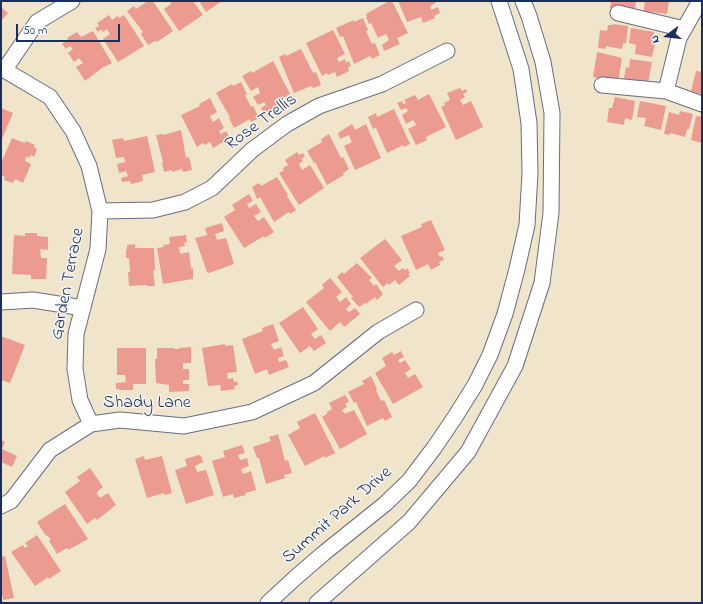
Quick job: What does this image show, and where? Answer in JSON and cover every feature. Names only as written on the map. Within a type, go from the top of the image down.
[{"type":"street","points":[[3,69],[37,22],[72,1]]},
{"type":"street","name":"Summit Park Drive","points":[[268,603],[294,578],[385,504],[409,480],[434,448],[455,417],[475,385],[490,355],[505,314],[518,269],[527,225],[530,173],[529,123],[521,69],[499,1]]},
{"type":"street","points":[[317,603],[409,522],[468,452],[515,366],[542,283],[551,213],[552,113],[543,62],[523,1]]},
{"type":"street","points":[[666,91],[678,38],[698,11]]},
{"type":"street","points":[[618,13],[684,29]]},
{"type":"street","name":"Rose Trellis","points":[[100,211],[153,210],[185,202],[212,188],[252,150],[287,124],[318,106],[382,84],[447,51]]},
{"type":"street","name":"Garden Terrace","points":[[3,69],[50,97],[73,131],[89,166],[100,211],[98,249],[76,334],[75,369],[80,400],[91,424]]},
{"type":"street","points":[[602,85],[666,91],[702,104]]},
{"type":"street","points":[[1,302],[34,300],[83,308]]},
{"type":"street","name":"Shady Lane","points":[[1,506],[11,501],[50,450],[91,424],[120,420],[184,426],[252,412],[314,383],[378,332],[416,310]]},
{"type":"building","points":[[148,1],[153,1],[173,31],[157,42],[155,41],[148,45],[141,34],[143,32],[127,11],[134,6],[136,9]]},
{"type":"building","points":[[170,1],[193,1],[203,15],[179,31],[164,9],[171,4]]},
{"type":"building","points":[[199,1],[222,1],[206,12]]},
{"type":"building","points":[[389,1],[392,1],[408,33],[397,38],[400,44],[384,51],[382,45],[389,40],[386,34],[378,38],[371,23],[369,24],[366,14]]},
{"type":"building","points":[[398,1],[435,1],[436,3],[430,6],[431,10],[438,7],[440,13],[434,16],[435,18],[423,23],[421,17],[407,22]]},
{"type":"building","points":[[611,1],[636,1],[635,13],[610,8]]},
{"type":"building","points":[[645,1],[669,1],[667,14],[651,12],[651,16],[643,14]]},
{"type":"building","points":[[1,7],[8,13],[1,21]]},
{"type":"building","points":[[109,15],[112,20],[118,16],[119,18],[124,15],[144,46],[118,62],[103,39],[110,34],[107,29],[103,32],[101,29],[98,32],[95,28],[99,26],[97,23]]},
{"type":"building","points":[[363,18],[368,30],[366,31],[372,44],[375,43],[380,55],[372,59],[370,56],[354,64],[343,36],[340,37],[336,28],[354,20],[354,22]]},
{"type":"building","points":[[613,24],[628,26],[626,43],[623,43],[622,49],[606,46],[606,49],[598,48],[600,30],[607,31],[608,25]]},
{"type":"building","points":[[631,28],[654,32],[653,37],[656,37],[652,57],[635,54],[636,45],[629,43]]},
{"type":"building","points":[[333,30],[345,54],[337,58],[339,62],[345,59],[346,63],[349,61],[351,66],[348,67],[349,71],[337,77],[335,72],[328,75],[327,73],[322,76],[306,43]]},
{"type":"building","points":[[93,31],[112,63],[102,68],[85,81],[76,67],[83,63],[79,58],[74,62],[68,53],[73,49],[70,46],[66,49],[62,44],[68,40],[67,38],[77,32],[81,37]]},
{"type":"building","points":[[301,49],[313,73],[316,72],[321,85],[313,88],[311,86],[294,93],[279,57],[285,54],[286,56]]},
{"type":"building","points":[[597,52],[622,58],[618,82],[593,77]]},
{"type":"building","points":[[630,59],[652,62],[648,83],[623,82],[626,67],[629,68]]},
{"type":"building","points":[[273,61],[290,94],[280,100],[283,105],[265,115],[261,108],[266,105],[264,102],[258,105],[253,97],[260,93],[258,87],[251,91],[242,76],[251,71],[252,73]]},
{"type":"building","points":[[696,71],[702,72],[702,94],[691,91]]},
{"type":"building","points":[[241,82],[251,107],[253,106],[259,118],[251,122],[250,119],[234,128],[229,118],[230,117],[216,93],[232,84],[233,86]]},
{"type":"building","points":[[460,88],[462,91],[466,89],[467,92],[463,94],[465,97],[460,100],[463,105],[471,101],[483,127],[456,140],[441,107],[445,105],[444,103],[450,100],[447,93]]},
{"type":"building","points":[[429,94],[446,127],[426,137],[427,140],[416,145],[408,129],[416,125],[413,120],[406,124],[402,115],[408,111],[406,108],[401,110],[397,103],[402,101],[403,104],[406,103],[404,100],[415,95],[418,100]]},
{"type":"building","points":[[615,97],[635,101],[632,120],[625,118],[624,125],[607,122],[609,108],[612,108]]},
{"type":"building","points":[[210,98],[217,112],[210,116],[213,122],[219,118],[224,128],[219,131],[221,134],[226,131],[230,138],[213,148],[210,142],[204,145],[203,143],[197,147],[181,115],[200,106],[199,104]]},
{"type":"building","points":[[640,101],[666,106],[661,130],[644,126],[646,118],[637,117]]},
{"type":"building","points":[[1,108],[13,113],[1,141]]},
{"type":"building","points":[[394,109],[410,144],[404,147],[403,145],[387,153],[376,128],[373,129],[368,117],[376,113],[377,117]]},
{"type":"building","points":[[680,111],[693,114],[685,137],[670,133],[670,135],[664,134],[669,112],[679,115]]},
{"type":"building","points":[[696,116],[702,117],[702,143],[691,140]]},
{"type":"building","points":[[352,124],[355,130],[366,124],[381,158],[355,170],[344,146],[352,142],[349,135],[340,139],[338,133]]},
{"type":"building","points":[[181,130],[186,158],[189,157],[192,170],[183,172],[182,169],[172,172],[172,170],[164,172],[156,135],[163,135]]},
{"type":"building","points":[[329,134],[341,158],[343,157],[349,169],[343,173],[344,175],[327,185],[315,162],[314,163],[307,151],[322,142],[321,139]]},
{"type":"building","points":[[147,136],[155,172],[142,175],[143,181],[131,184],[130,181],[122,182],[121,178],[128,176],[126,171],[119,173],[117,164],[125,162],[124,157],[116,158],[112,140],[123,138],[124,141]]},
{"type":"building","points":[[12,138],[25,143],[26,141],[35,145],[34,147],[37,149],[34,157],[31,155],[29,158],[26,156],[25,161],[31,164],[23,183],[15,179],[13,183],[4,180],[5,177],[1,175],[1,163]]},
{"type":"building","points":[[297,152],[299,155],[303,153],[305,156],[301,159],[303,161],[299,164],[302,170],[310,165],[324,188],[299,205],[279,173],[288,165],[285,160]]},
{"type":"building","points":[[277,177],[296,210],[290,214],[289,212],[274,222],[260,197],[257,199],[252,187],[259,183],[261,186]]},
{"type":"building","points":[[249,194],[253,201],[247,204],[249,208],[256,204],[261,212],[254,216],[258,221],[264,217],[274,232],[244,248],[224,217],[235,210],[232,205]]},
{"type":"building","points":[[431,220],[445,250],[438,253],[444,260],[439,262],[440,265],[431,270],[428,264],[416,270],[401,236],[422,227],[421,224]]},
{"type":"building","points":[[222,223],[224,231],[215,234],[217,240],[226,238],[234,264],[209,273],[207,272],[195,238],[207,235],[205,228]]},
{"type":"building","points":[[25,233],[37,233],[37,236],[48,237],[48,250],[40,249],[41,258],[47,258],[46,279],[31,279],[31,275],[12,274],[14,235],[25,236]]},
{"type":"building","points":[[186,235],[187,242],[184,243],[185,246],[179,247],[180,254],[189,252],[191,269],[193,268],[193,279],[163,284],[157,248],[170,244],[169,237]]},
{"type":"building","points":[[385,239],[402,260],[394,266],[399,271],[403,268],[405,270],[407,268],[410,273],[408,274],[410,276],[399,285],[395,280],[389,285],[388,283],[383,287],[360,258]]},
{"type":"building","points":[[135,244],[135,248],[154,248],[155,270],[153,270],[155,286],[129,286],[129,258],[126,258],[126,249],[127,245]]},
{"type":"building","points":[[357,263],[372,278],[369,280],[374,286],[376,284],[383,294],[377,300],[375,297],[359,307],[337,277],[342,272],[344,274]]},
{"type":"building","points":[[330,278],[342,292],[336,297],[340,302],[346,297],[351,304],[346,309],[349,312],[355,308],[360,314],[344,327],[340,322],[330,331],[306,302],[324,288],[322,285]]},
{"type":"building","points":[[303,307],[318,329],[311,334],[315,339],[321,335],[326,343],[314,351],[310,346],[300,353],[279,323]]},
{"type":"building","points":[[273,324],[279,341],[271,344],[274,350],[281,347],[284,356],[278,358],[279,362],[286,360],[289,367],[269,375],[267,369],[255,374],[242,339],[263,331],[262,328]]},
{"type":"building","points":[[1,336],[25,345],[10,383],[1,380]]},
{"type":"building","points":[[225,344],[225,346],[233,345],[237,372],[227,373],[228,379],[233,378],[234,382],[237,381],[238,385],[234,386],[235,389],[221,391],[220,385],[208,386],[202,348]]},
{"type":"building","points":[[191,347],[191,363],[183,363],[183,369],[189,369],[189,380],[183,380],[183,384],[189,384],[189,391],[169,392],[169,385],[156,383],[155,359],[157,359],[157,348],[179,349]]},
{"type":"building","points":[[117,348],[146,348],[146,384],[133,384],[133,390],[116,389],[116,383],[126,382],[125,375],[117,375]]},
{"type":"building","points":[[401,351],[404,357],[398,360],[400,363],[405,360],[411,369],[405,373],[408,378],[415,374],[423,387],[393,404],[375,373],[386,366],[382,358],[392,352],[394,355]]},
{"type":"building","points":[[371,376],[381,401],[384,400],[392,417],[385,421],[383,418],[367,426],[356,402],[354,403],[348,392],[364,384],[362,381]]},
{"type":"building","points":[[345,395],[349,401],[345,404],[347,407],[342,410],[345,414],[354,410],[367,434],[340,449],[322,417],[332,409],[329,403]]},
{"type":"building","points":[[315,413],[335,453],[325,458],[324,456],[305,466],[288,435],[300,428],[297,422]]},
{"type":"building","points":[[278,434],[285,461],[288,460],[292,473],[284,475],[285,478],[266,484],[259,458],[257,458],[253,447],[271,441],[269,437]]},
{"type":"building","points":[[1,440],[5,442],[2,449],[17,456],[12,467],[1,462]]},
{"type":"building","points":[[242,445],[245,453],[238,455],[240,460],[247,458],[249,466],[241,469],[243,474],[251,471],[256,490],[245,493],[246,495],[234,498],[233,494],[223,497],[212,461],[225,457],[223,451]]},
{"type":"building","points":[[199,455],[201,456],[203,462],[195,466],[197,472],[206,470],[214,495],[186,504],[175,470],[187,466],[185,459]]},
{"type":"building","points":[[144,456],[145,460],[162,456],[172,493],[165,495],[164,493],[147,498],[135,459]]},
{"type":"building","points":[[90,468],[103,487],[97,494],[100,498],[108,493],[116,505],[97,520],[95,518],[87,524],[65,492],[80,481],[77,477]]},
{"type":"building","points":[[65,504],[88,539],[57,554],[49,541],[51,540],[47,535],[46,536],[37,522]]},
{"type":"building","points":[[37,535],[61,571],[49,579],[48,577],[35,586],[11,552],[23,545],[25,548],[28,546],[25,543]]},
{"type":"building","points":[[5,556],[14,598],[3,600],[3,596],[1,597],[1,557]]}]
